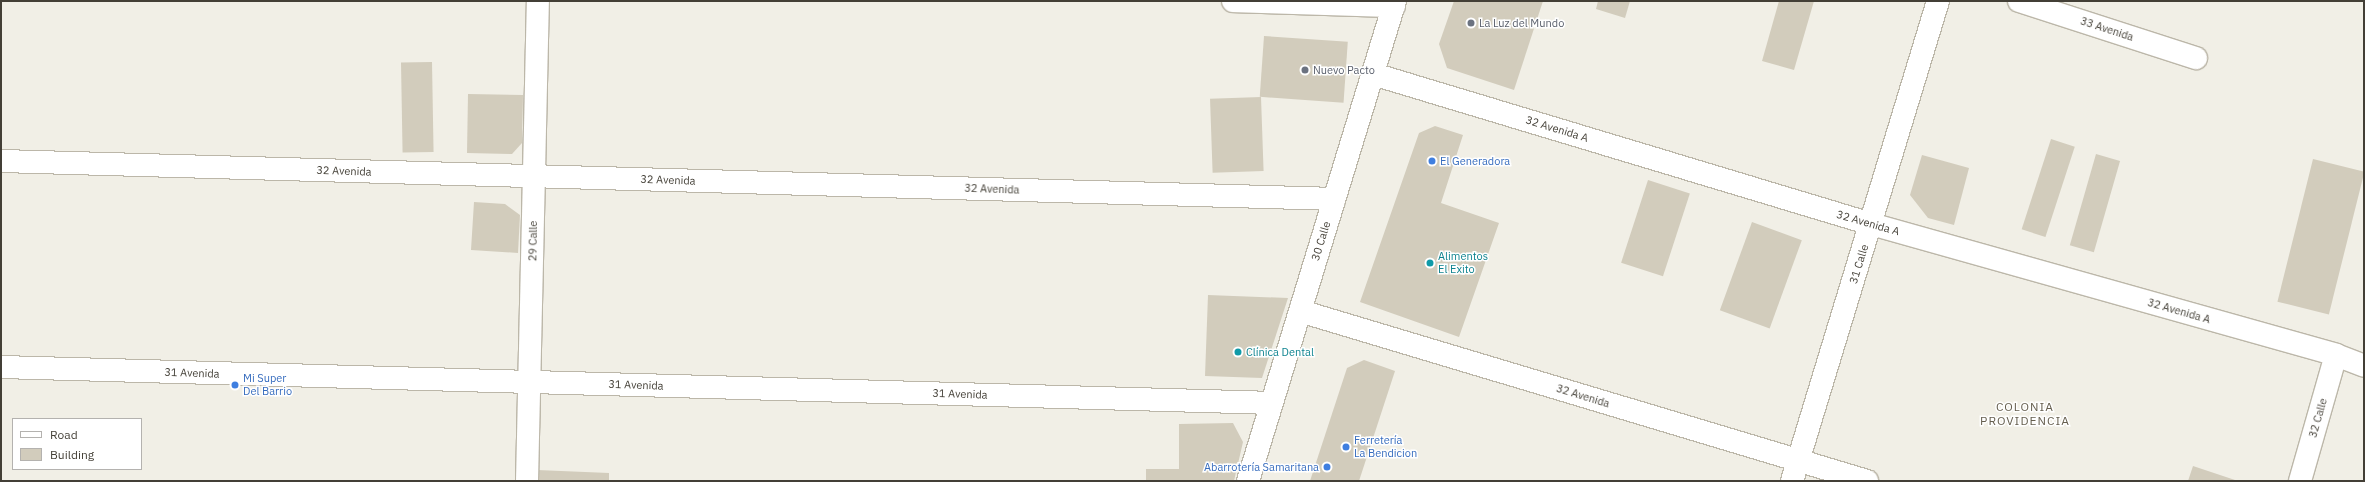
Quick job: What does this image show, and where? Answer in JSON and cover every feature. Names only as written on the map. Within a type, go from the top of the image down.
[{"type":"street","name":"29 Calle","points":[[527,481],[538,1]]},
{"type":"street","points":[[1233,1],[1395,3]]},
{"type":"street","name":"31 Calle","points":[[1792,481],[1872,224],[1938,1]]},
{"type":"street","name":"33 Avenida","points":[[2019,1],[2196,58]]},
{"type":"street","name":"30 Calle","points":[[1248,481],[1395,3]]},
{"type":"street","name":"32 Avenida A","points":[[1373,74],[1872,224],[2336,355],[2364,366]]},
{"type":"street","name":"32 Avenida","points":[[1,161],[1334,199]]},
{"type":"street","name":"32 Avenida","points":[[1300,311],[1866,481]]},
{"type":"street","name":"32 Calle","points":[[2300,481],[2336,355]]},
{"type":"street","name":"31 Avenida","points":[[1,367],[1271,403]]},
{"type":"building","points":[[1454,1],[1543,1],[1514,90],[1447,68],[1439,44]]},
{"type":"building","points":[[1598,1],[1630,1],[1625,18],[1596,9]]},
{"type":"building","points":[[1779,1],[1814,1],[1794,70],[1762,61]]},
{"type":"building","name":"Nuevo Pacto","points":[[1264,36],[1348,42],[1344,103],[1260,97]]},
{"type":"building","points":[[432,62],[434,152],[403,153],[401,63]]},
{"type":"building","points":[[468,94],[523,95],[522,143],[512,154],[467,153]]},
{"type":"building","points":[[1261,97],[1264,171],[1213,173],[1210,99]]},
{"type":"building","name":"Alimentos El Exito","points":[[1435,126],[1463,135],[1441,203],[1499,223],[1459,337],[1360,302],[1419,133]]},
{"type":"building","points":[[2051,139],[2075,147],[2045,237],[2022,229]]},
{"type":"building","points":[[2096,154],[2120,161],[2094,252],[2070,245]]},
{"type":"building","points":[[1922,155],[1969,168],[1954,225],[1928,218],[1910,195]]},
{"type":"building","points":[[2313,159],[2364,172],[2329,314],[2277,302]]},
{"type":"building","points":[[1648,180],[1690,194],[1663,276],[1621,263]]},
{"type":"building","points":[[474,202],[505,204],[520,215],[518,253],[471,250]]},
{"type":"building","points":[[1752,222],[1802,240],[1770,328],[1720,310]]},
{"type":"building","points":[[1208,295],[1288,298],[1262,378],[1205,376]]},
{"type":"building","points":[[1364,360],[1395,371],[1359,481],[1310,481],[1347,368]]},
{"type":"building","points":[[1233,423],[1243,442],[1234,481],[1146,481],[1146,469],[1179,469],[1179,424]]},
{"type":"building","points":[[2193,466],[2238,481],[2188,481]]},
{"type":"building","points":[[537,470],[609,473],[609,481],[537,481]]},
{"type":"place","name":"La Luz del Mundo","points":[[1471,23]]},
{"type":"place","name":"Nuevo Pacto","points":[[1305,70]]},
{"type":"place","name":"El Generadora","points":[[1432,161]]},
{"type":"place","name":"Alimentos El Exito","points":[[1430,263]]},
{"type":"place","name":"Clínica Dental","points":[[1238,352]]},
{"type":"place","name":"Mi Super Del Barrio","points":[[235,385]]},
{"type":"place","name":"Ferretería La Bendicion","points":[[1346,447]]},
{"type":"place","name":"Abarrotería Samaritana","points":[[1327,467]]},
{"type":"district","name":"COLONIA PROVIDENCIA","points":[[2025,414]]}]
